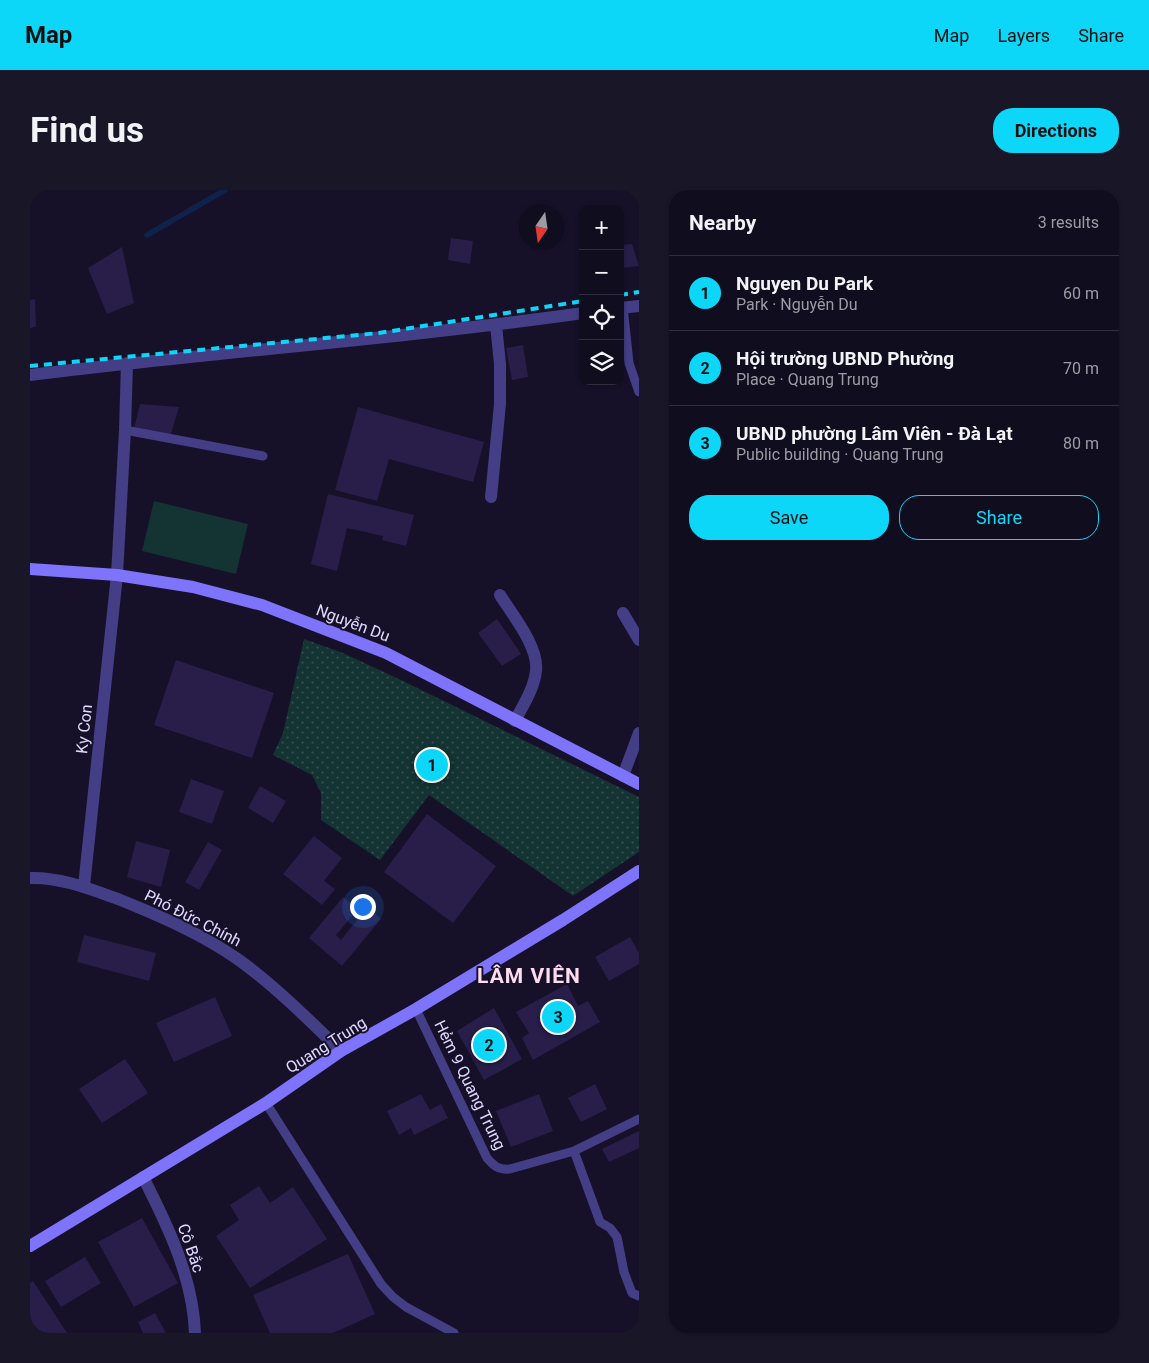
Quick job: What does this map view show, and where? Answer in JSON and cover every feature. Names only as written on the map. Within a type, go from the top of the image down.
[{"type":"main road","name":"Nguyễn Du","points":[[30,569],[117,575],[192,586],[262,605],[386,653],[639,784]]},
{"type":"main road","name":"Quang Trung","points":[[30,1246],[266,1103],[341,1051],[416,1009],[563,920],[639,871]]},
{"type":"street","points":[[624,307],[639,306]]},
{"type":"street","points":[[30,375],[127,363],[496,325],[579,314]]},
{"type":"street","points":[[491,497],[500,404],[500,364],[496,325]]},
{"type":"street","name":"Ky Con","points":[[84,886],[117,575],[127,363]]},
{"type":"street","points":[[500,595],[534,651],[537,670],[532,688],[515,720]]},
{"type":"street","points":[[623,613],[639,640]]},
{"type":"street","points":[[623,776],[639,733]]},
{"type":"street","name":"Phó Đức Chính","points":[[30,878],[42,878],[84,886],[159,916],[210,942],[240,960],[341,1051]]},
{"type":"street","name":"Cô Bắc","points":[[143,1177],[164,1219],[183,1268],[194,1312],[195,1333]]},
{"type":"lane","points":[[624,323],[629,363],[639,392]]},
{"type":"lane","points":[[125,430],[263,456]]},
{"type":"lane","name":"Hẻm 9 Quang Trung","points":[[416,1009],[479,1142],[494,1167],[501,1170],[510,1169],[574,1151]]},
{"type":"lane","points":[[266,1103],[381,1284],[406,1307],[454,1333]]},
{"type":"lane","points":[[639,1119],[574,1151],[600,1222],[610,1228],[617,1237],[624,1272],[632,1293],[639,1296]]},
{"type":"green space","points":[[154,501],[248,524],[236,574],[142,551]]},
{"type":"green space","points":[[304,639],[343,653],[401,680],[639,797],[639,852],[573,896],[429,795],[380,860],[321,820],[321,793],[312,775],[273,755],[283,733]]},
{"type":"building","points":[[451,238],[473,241],[470,264],[448,260]]},
{"type":"building","points":[[632,244],[639,266],[624,268],[624,245]]},
{"type":"building","points":[[122,247],[134,303],[107,314],[88,268]]},
{"type":"building","points":[[35,299],[36,327],[30,328],[30,300]]},
{"type":"building","points":[[523,345],[528,377],[512,380],[506,348]]},
{"type":"building","points":[[140,404],[179,407],[170,437],[134,429]]},
{"type":"building","points":[[358,407],[484,442],[473,482],[389,459],[377,501],[335,490]]},
{"type":"building","points":[[328,494],[414,515],[406,546],[382,540],[383,536],[347,528],[337,571],[311,564]]},
{"type":"building","points":[[497,619],[521,654],[502,666],[478,633]]},
{"type":"building","points":[[176,660],[274,693],[252,758],[154,725]]},
{"type":"building","points":[[191,779],[224,791],[212,824],[179,812]]},
{"type":"building","points":[[260,786],[286,801],[273,823],[248,808]]},
{"type":"building","points":[[427,814],[496,866],[453,923],[384,872]]},
{"type":"building","points":[[314,836],[342,858],[324,881],[335,889],[322,905],[283,874]]},
{"type":"building","points":[[136,841],[170,850],[161,887],[127,877]]},
{"type":"building","points":[[208,842],[222,850],[199,890],[185,882]]},
{"type":"building","points":[[343,897],[358,909],[363,903],[381,919],[342,966],[309,938]],"holes":[[[353,915],[358,919],[341,940],[336,935]]]},
{"type":"building","points":[[84,935],[156,953],[149,981],[77,962]]},
{"type":"building","points":[[630,937],[639,953],[639,964],[609,981],[595,957]]},
{"type":"building","points":[[567,984],[578,1006],[588,1001],[600,1022],[533,1060],[522,1038],[529,1033],[516,1012]]},
{"type":"building","points":[[215,997],[232,1036],[174,1062],[156,1023]]},
{"type":"building","points":[[494,1008],[522,1059],[484,1080],[457,1031]]},
{"type":"building","points":[[125,1059],[148,1093],[102,1123],[79,1089]]},
{"type":"building","points":[[595,1084],[607,1109],[581,1122],[568,1098]]},
{"type":"building","points":[[421,1094],[430,1110],[441,1104],[448,1118],[414,1135],[411,1128],[399,1135],[387,1111]]},
{"type":"building","points":[[539,1094],[553,1131],[511,1147],[496,1111]]},
{"type":"building","points":[[639,1131],[639,1148],[609,1162],[602,1149]]},
{"type":"building","points":[[259,1186],[270,1203],[293,1187],[327,1239],[250,1288],[216,1236],[239,1220],[230,1205]]},
{"type":"building","points":[[142,1218],[178,1283],[134,1307],[98,1242]]},
{"type":"building","points":[[348,1254],[375,1314],[333,1333],[270,1333],[253,1295]]},
{"type":"building","points":[[85,1257],[101,1283],[61,1307],[45,1281]]},
{"type":"building","points":[[33,1281],[67,1333],[30,1333],[30,1283]]},
{"type":"building","points":[[155,1313],[166,1333],[143,1333],[138,1322]]},
{"type":"waterway","points":[[147,235],[225,190]]},
{"type":"railway","points":[[624,294],[639,292]]},
{"type":"railway","points":[[30,366],[379,333],[579,302]]},
{"type":"place","name":"Nguyen Du Park","points":[[432,765]]},
{"type":"place","name":"UBND phường Lâm Viên - Đà Lạt","points":[[558,1017]]},
{"type":"place","name":"Hội trường UBND Phường","points":[[489,1045]]},
{"type":"district","name":"LÂM VIÊN","points":[[529,976]]}]
